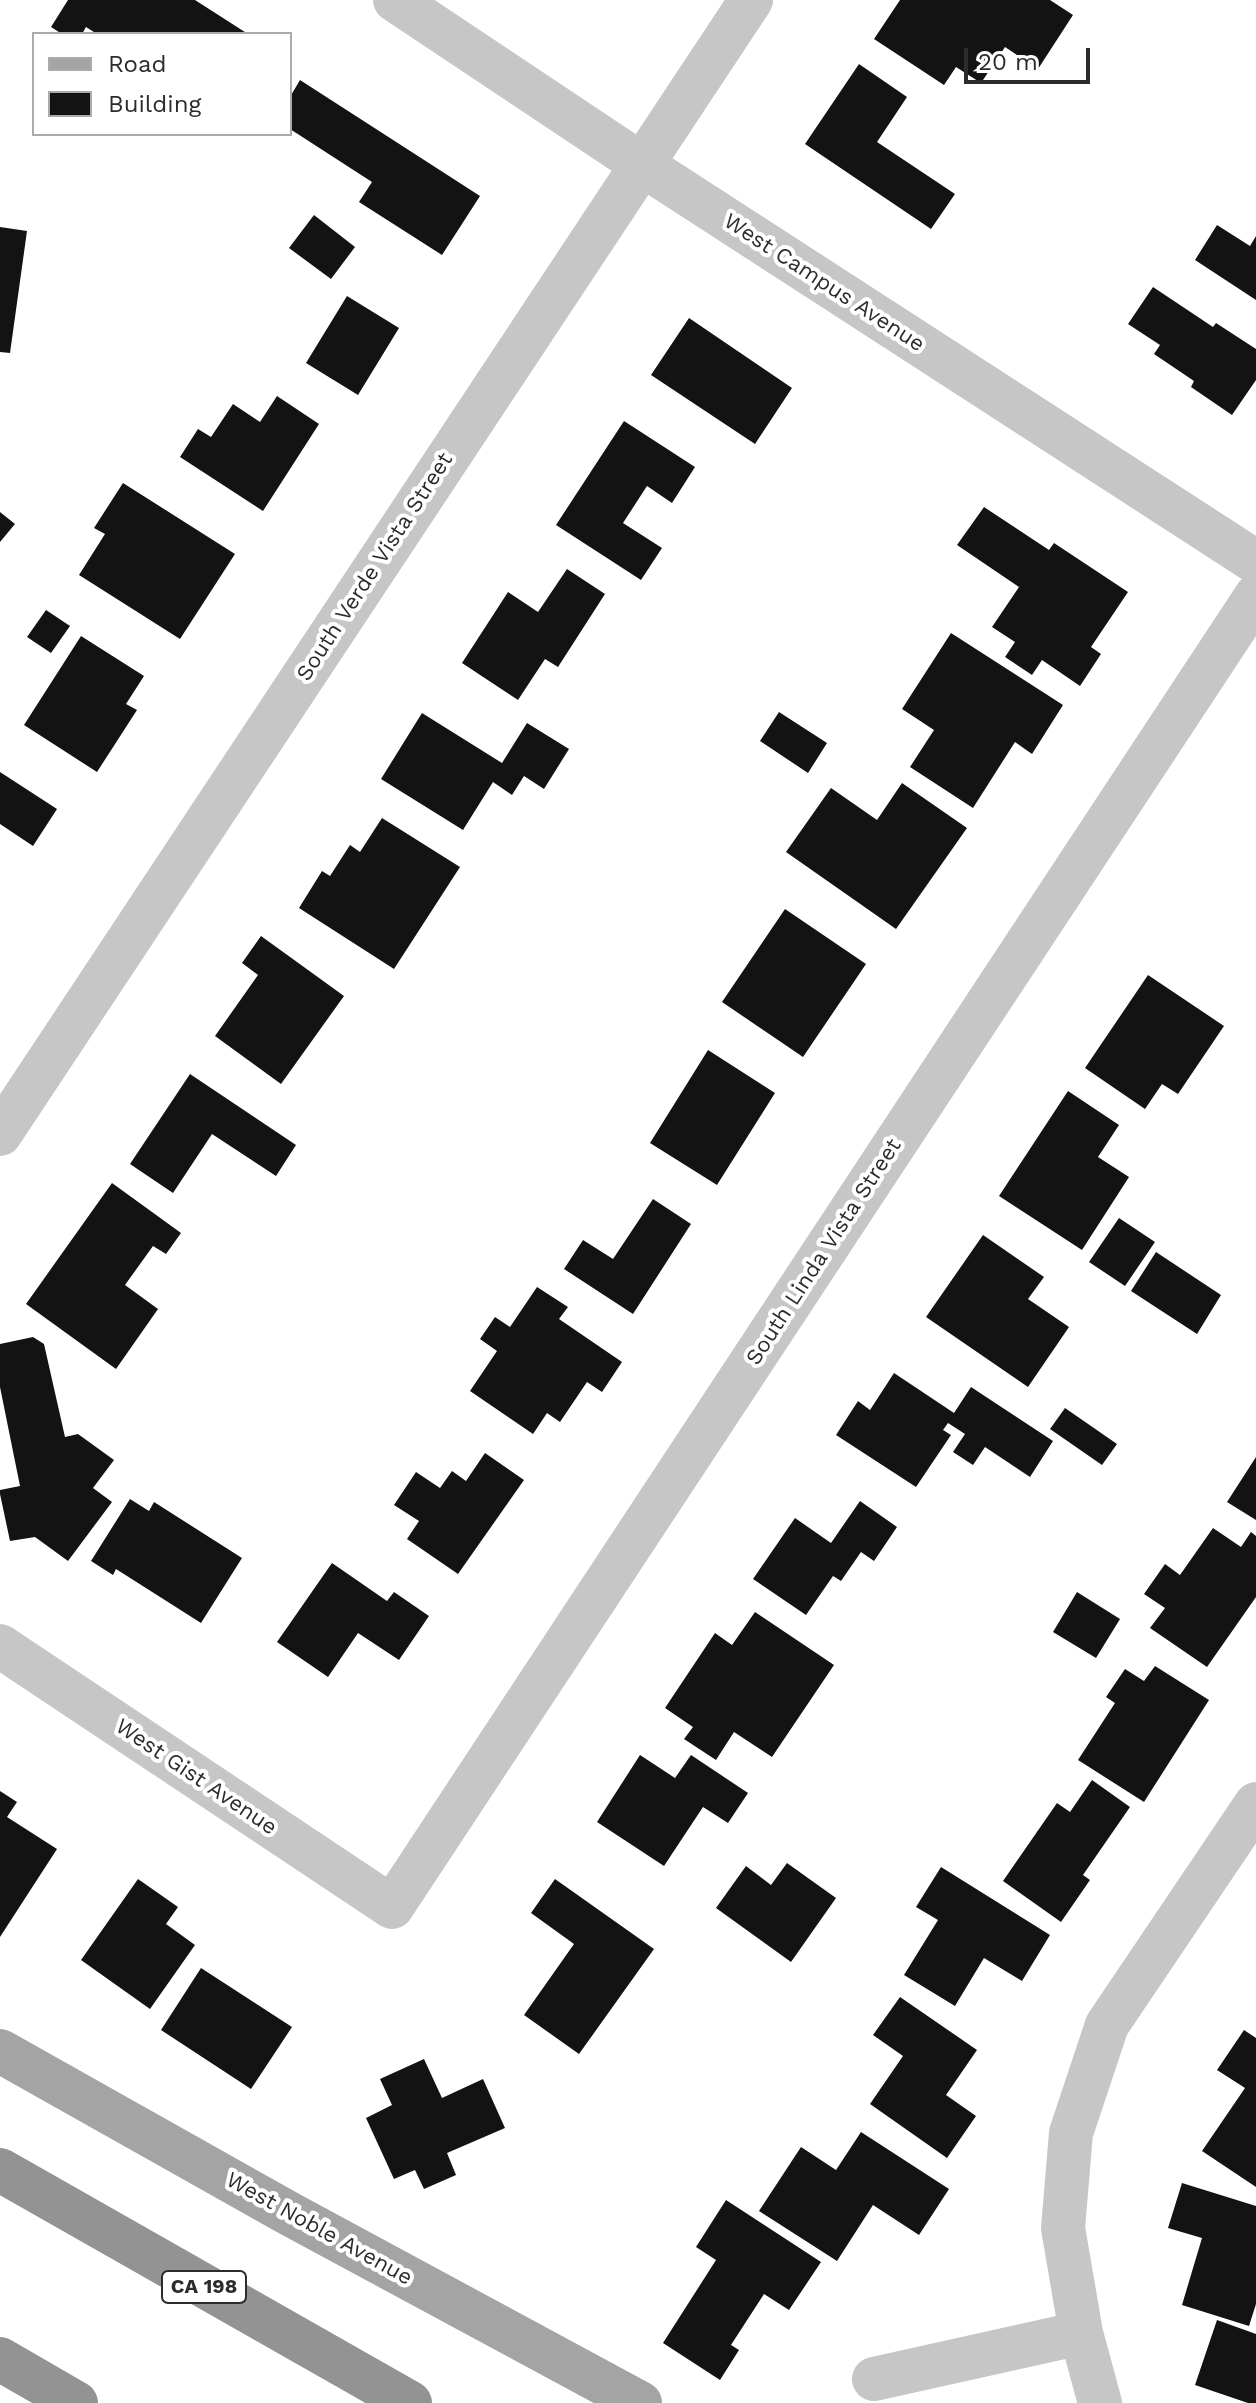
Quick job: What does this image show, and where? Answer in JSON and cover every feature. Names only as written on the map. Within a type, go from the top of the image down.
[{"type":"highway","name":"CA 198","points":[[0,2170],[410,2403]]},
{"type":"highway","points":[[0,2359],[76,2403]]},
{"type":"main road","name":"West Noble Avenue","points":[[0,2051],[274,2205],[640,2403]]},
{"type":"street","name":"West Campus Avenue","points":[[395,0],[641,164],[1256,562]]},
{"type":"street","name":"South Verde Vista Street","points":[[0,1134],[751,0]]},
{"type":"street","name":"South Linda Vista Street","points":[[392,1907],[1256,596]]},
{"type":"street","name":"West Gist Avenue","points":[[0,1646],[392,1907]]},
{"type":"street","points":[[1100,2403],[1081,2333],[1063,2228],[1071,2133],[1107,2025],[1256,1804]]},
{"type":"street","points":[[874,2379],[1081,2333]]},
{"type":"building","points":[[68,0],[195,0],[245,32],[94,32],[86,27],[83,32],[59,32],[51,27]]},
{"type":"building","points":[[900,0],[1050,0],[1073,15],[1038,69],[1005,47],[981,83],[956,67],[944,85],[874,39]]},
{"type":"building","points":[[859,64],[907,97],[877,142],[955,194],[931,229],[805,144]]},
{"type":"building","points":[[300,80],[480,196],[442,255],[359,202],[372,182],[292,130],[292,94]]},
{"type":"building","points":[[314,215],[355,247],[331,279],[289,248]]},
{"type":"building","points":[[1217,225],[1250,246],[1256,236],[1256,300],[1195,260]]},
{"type":"building","points":[[0,227],[27,231],[10,353],[0,352]]},
{"type":"building","points":[[1153,287],[1213,327],[1216,323],[1256,349],[1256,380],[1232,415],[1191,387],[1194,381],[1154,354],[1160,345],[1128,324]]},
{"type":"building","points":[[347,296],[399,328],[358,395],[306,363]]},
{"type":"building","points":[[689,318],[792,388],[755,444],[651,375]]},
{"type":"building","points":[[277,396],[319,424],[263,511],[180,457],[198,429],[211,437],[233,404],[260,422]]},
{"type":"building","points":[[624,421],[695,467],[672,503],[647,486],[623,523],[662,548],[641,580],[556,525]]},
{"type":"building","points":[[123,483],[235,554],[180,639],[79,575],[105,534],[94,528]]},
{"type":"building","points":[[984,507],[1049,550],[1054,543],[1128,592],[1091,647],[1101,654],[1080,686],[1042,660],[1032,675],[1005,657],[1015,642],[992,627],[1019,587],[957,545]]},
{"type":"building","points":[[0,512],[15,524],[0,542]]},
{"type":"building","points":[[567,569],[605,594],[558,667],[545,659],[518,700],[462,663],[508,592],[538,612]]},
{"type":"building","points":[[46,610],[70,626],[51,653],[27,637]]},
{"type":"building","points":[[951,633],[1063,705],[1032,754],[1015,742],[973,808],[910,767],[934,730],[902,709]]},
{"type":"building","points":[[81,636],[144,676],[126,704],[137,710],[97,772],[24,725]]},
{"type":"building","points":[[779,712],[827,743],[808,773],[760,741]]},
{"type":"building","points":[[422,713],[502,763],[527,723],[569,749],[544,789],[524,776],[512,795],[493,782],[463,830],[381,779]]},
{"type":"building","points":[[0,772],[57,809],[33,846],[0,824]]},
{"type":"building","points":[[902,783],[967,828],[896,929],[786,852],[831,788],[877,820]]},
{"type":"building","points":[[382,818],[460,867],[394,969],[299,908],[322,871],[330,876],[350,845],[360,852]]},
{"type":"building","points":[[785,909],[866,964],[803,1057],[722,1002]]},
{"type":"building","points":[[261,936],[344,996],[281,1084],[215,1036],[258,975],[242,963]]},
{"type":"building","points":[[1148,975],[1224,1026],[1178,1094],[1162,1084],[1145,1109],[1085,1068]]},
{"type":"building","points":[[708,1050],[775,1093],[717,1185],[650,1143]]},
{"type":"building","points":[[190,1074],[296,1145],[276,1176],[212,1134],[173,1193],[130,1164]]},
{"type":"building","points":[[1068,1091],[1119,1125],[1098,1157],[1129,1177],[1082,1250],[999,1196]]},
{"type":"building","points":[[112,1183],[181,1233],[166,1254],[153,1246],[125,1285],[158,1309],[116,1369],[26,1304]]},
{"type":"building","points":[[653,1199],[691,1224],[633,1314],[564,1269],[583,1240],[613,1259]]},
{"type":"building","points":[[1119,1218],[1155,1242],[1125,1286],[1089,1262]]},
{"type":"building","points":[[983,1235],[1044,1277],[1028,1299],[1069,1327],[1028,1387],[926,1317]]},
{"type":"building","points":[[1156,1252],[1221,1295],[1197,1334],[1131,1291]]},
{"type":"building","points":[[537,1287],[568,1307],[559,1319],[622,1362],[602,1392],[587,1382],[560,1422],[547,1413],[533,1434],[470,1391],[497,1351],[480,1339],[495,1317],[510,1327]]},
{"type":"building","points":[[33,1337],[44,1344],[65,1437],[78,1434],[114,1460],[93,1488],[112,1502],[68,1561],[35,1537],[10,1541],[0,1494],[0,1490],[20,1486],[0,1387],[0,1344]]},
{"type":"building","points":[[894,1373],[954,1413],[971,1387],[1053,1441],[1030,1477],[985,1447],[973,1465],[953,1452],[965,1434],[948,1423],[943,1430],[951,1435],[916,1487],[836,1435],[858,1401],[870,1410]]},
{"type":"building","points":[[1065,1408],[1117,1444],[1102,1465],[1050,1429]]},
{"type":"building","points":[[485,1453],[524,1480],[458,1574],[407,1539],[419,1521],[394,1505],[416,1472],[440,1488],[452,1471],[466,1481]]},
{"type":"building","points":[[1256,1457],[1256,1520],[1227,1502]]},
{"type":"building","points":[[130,1499],[149,1511],[154,1502],[242,1558],[201,1623],[116,1569],[113,1575],[91,1561]]},
{"type":"building","points":[[860,1501],[897,1527],[874,1561],[861,1552],[841,1581],[833,1576],[806,1615],[753,1579],[795,1518],[831,1543]]},
{"type":"building","points":[[1213,1528],[1241,1547],[1251,1532],[1256,1536],[1256,1597],[1207,1667],[1150,1628],[1165,1608],[1144,1594],[1165,1564],[1180,1575]]},
{"type":"building","points":[[332,1563],[387,1601],[394,1592],[429,1616],[399,1660],[358,1633],[328,1677],[277,1642]]},
{"type":"building","points":[[1077,1592],[1120,1619],[1096,1658],[1053,1632]]},
{"type":"building","points":[[755,1612],[834,1665],[772,1757],[734,1732],[716,1760],[684,1739],[693,1727],[665,1708],[715,1633],[732,1645]]},
{"type":"building","points":[[1155,1666],[1209,1700],[1144,1802],[1078,1760],[1115,1703],[1106,1697],[1125,1669],[1144,1681]]},
{"type":"building","points":[[640,1755],[675,1778],[691,1755],[748,1793],[728,1823],[703,1807],[664,1866],[597,1822]]},
{"type":"building","points":[[1092,1780],[1130,1807],[1083,1875],[1090,1880],[1061,1922],[1003,1881],[1057,1803],[1070,1812]]},
{"type":"building","points":[[0,1791],[17,1802],[7,1817],[57,1849],[0,1937]]},
{"type":"building","points":[[787,1863],[836,1898],[791,1962],[716,1908],[746,1866],[771,1885]]},
{"type":"building","points":[[941,1867],[1050,1935],[1022,1981],[984,1958],[955,2006],[904,1975],[938,1920],[916,1907]]},
{"type":"building","points":[[138,1879],[178,1907],[166,1924],[195,1945],[150,2009],[81,1960]]},
{"type":"building","points":[[555,1879],[654,1949],[579,2054],[524,2015],[574,1944],[531,1913]]},
{"type":"building","points":[[201,1968],[292,2027],[251,2089],[161,2030]]},
{"type":"building","points":[[900,1997],[977,2050],[946,2095],[976,2116],[947,2158],[870,2104],[903,2056],[873,2035]]},
{"type":"building","points":[[1244,2030],[1256,2038],[1256,2187],[1202,2151],[1245,2088],[1217,2070]]},
{"type":"building","points":[[424,2059],[442,2098],[483,2079],[505,2128],[447,2153],[456,2175],[424,2189],[415,2170],[394,2179],[366,2118],[392,2105],[380,2079]]},
{"type":"building","points":[[861,2132],[949,2189],[919,2235],[873,2205],[837,2261],[759,2211],[801,2147],[836,2170]]},
{"type":"building","points":[[1182,2183],[1256,2206],[1256,2304],[1249,2326],[1182,2305],[1202,2238],[1168,2228]]},
{"type":"building","points":[[726,2200],[821,2262],[789,2310],[764,2294],[731,2345],[739,2350],[720,2380],[663,2343],[716,2260],[696,2247]]},
{"type":"building","points":[[1217,2320],[1256,2334],[1256,2403],[1195,2385]]}]
